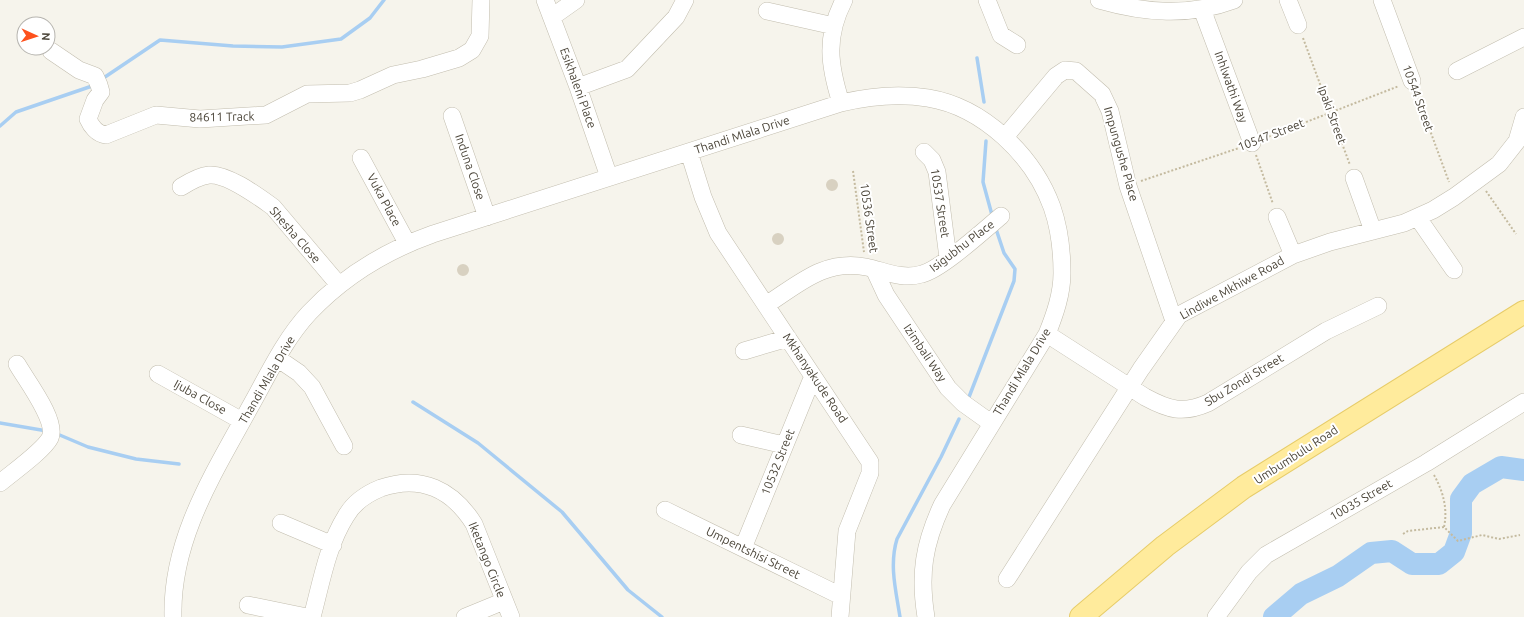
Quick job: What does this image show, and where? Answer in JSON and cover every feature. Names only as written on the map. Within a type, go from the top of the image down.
[{"type":"main road","name":"Umbumbulu Road","points":[[1081,617],[1165,546],[1244,487],[1524,312]]},
{"type":"street","name":"84611 Track","points":[[56,54],[79,70],[95,76],[101,92],[95,100],[88,119],[95,129],[101,134],[106,135],[156,114],[200,119],[266,115],[307,94],[350,93],[393,75],[422,69],[459,58],[472,50],[480,36],[481,0]]},
{"type":"street","name":"Esikhaleni Place","points":[[545,0],[610,177]]},
{"type":"street","points":[[552,17],[576,0]]},
{"type":"street","points":[[578,87],[626,69],[676,17],[685,0]]},
{"type":"street","points":[[841,103],[831,66],[831,40],[834,26],[844,0]]},
{"type":"street","points":[[987,0],[1001,35],[1017,45]]},
{"type":"street","points":[[1099,0],[1137,10],[1156,12],[1180,12],[1202,9],[1234,0]]},
{"type":"street","points":[[1288,0],[1298,26]]},
{"type":"street","name":"10544 Street","points":[[1382,0],[1412,81]]},
{"type":"street","name":"Inhlwathi Way","points":[[1202,9],[1252,143]]},
{"type":"street","points":[[767,11],[834,26]]},
{"type":"street","points":[[1457,71],[1524,37]]},
{"type":"street","name":"Impungushe Place","points":[[1005,137],[1056,76],[1066,70],[1076,71],[1102,94],[1113,120],[1128,186],[1174,321]]},
{"type":"street","name":"Thandi Mlala Drive","points":[[173,617],[175,580],[188,528],[204,491],[277,358],[310,313],[339,285],[369,263],[407,243],[841,103],[880,95],[929,98],[955,106],[977,117],[1005,137],[1026,162],[1042,185],[1052,208],[1058,233],[1062,262],[1061,289],[1055,313],[1047,334],[942,505],[932,527],[923,560],[922,578],[926,617]]},
{"type":"street","name":"Induna Close","points":[[452,116],[487,217]]},
{"type":"street","name":"Lindiwe Mkhiwe Road","points":[[1007,579],[1174,321],[1186,310],[1293,255],[1318,246],[1418,218],[1454,197],[1499,164],[1520,143],[1524,117]]},
{"type":"street","name":"Mkhanyakude Road","points":[[689,152],[702,197],[716,228],[861,446],[871,466],[847,531],[840,617]]},
{"type":"street","name":"10537 Street","points":[[924,152],[932,160],[937,172],[948,258]]},
{"type":"street","name":"Vuka Place","points":[[361,158],[407,243]]},
{"type":"street","name":"Shesha Close","points":[[180,187],[204,176],[216,175],[226,178],[261,198],[273,207],[339,285]]},
{"type":"street","points":[[1354,178],[1373,231]]},
{"type":"street","name":"Isigubhu Place","points":[[766,305],[818,272],[829,267],[852,265],[903,276],[924,274],[948,258],[1001,216]]},
{"type":"street","points":[[1277,217],[1293,255]]},
{"type":"street","points":[[1418,218],[1454,270]]},
{"type":"street","name":"Izimbali Way","points":[[870,268],[886,295],[948,388],[963,403],[991,423]]},
{"type":"street","name":"Sbu Zondi Street","points":[[1047,334],[1130,388],[1161,405],[1180,410],[1198,407],[1208,403],[1326,331],[1378,306]]},
{"type":"street","points":[[744,351],[788,338]]},
{"type":"street","points":[[277,358],[299,373],[309,383],[344,446]]},
{"type":"street","points":[[0,483],[44,446],[52,432],[50,419],[17,364]]},
{"type":"street","name":"Ijuba Close","points":[[158,374],[242,421]]},
{"type":"street","name":"10532 Street","points":[[743,548],[813,376]]},
{"type":"street","name":"10035 Street","points":[[1216,617],[1249,572],[1266,555],[1426,463],[1524,402]]},
{"type":"street","points":[[741,435],[784,445]]},
{"type":"street","name":"Iketango Circle","points":[[312,617],[333,545],[346,516],[354,504],[364,496],[389,485],[404,482],[417,482],[439,490],[459,504],[467,513],[474,524],[511,617]]},
{"type":"street","name":"Umpentshisi Street","points":[[665,510],[841,596]]},
{"type":"street","points":[[280,522],[333,545]]},
{"type":"street","points":[[465,617],[504,601]]},
{"type":"street","points":[[248,605],[307,617]]},
{"type":"path","name":"Ipaki Street","points":[[1298,26],[1331,111],[1354,178]]},
{"type":"path","name":"10547 Street","points":[[1128,186],[1252,143],[1331,111],[1412,81]]},
{"type":"path","name":"10544 Street","points":[[1412,81],[1454,197]]},
{"type":"path","points":[[1252,143],[1277,217]]},
{"type":"path","name":"10536 Street","points":[[853,171],[870,268]]},
{"type":"path","points":[[1478,180],[1516,234]]},
{"type":"path","points":[[1426,463],[1443,496],[1446,516],[1444,527]]},
{"type":"path","points":[[1404,534],[1408,531],[1444,527]]},
{"type":"path","points":[[1444,527],[1458,541],[1482,535],[1499,539],[1520,535]]},
{"type":"building","points":[[830,179],[834,179],[838,185],[834,191],[830,191],[826,187],[826,183]]},
{"type":"building","points":[[776,233],[780,233],[784,239],[780,245],[776,245],[772,241],[772,237]]},
{"type":"building","points":[[461,264],[465,264],[469,270],[465,276],[461,276],[457,272],[457,268]]},
{"type":"waterway","points":[[102,79],[160,40],[233,46],[282,47],[341,39],[370,18],[384,0]]},
{"type":"waterway","points":[[977,58],[984,102]]},
{"type":"waterway","points":[[0,126],[16,112],[95,85]]},
{"type":"waterway","points":[[986,141],[983,182],[992,215]]},
{"type":"waterway","points":[[969,397],[1014,281],[1015,269],[1004,253],[995,226]]},
{"type":"waterway","points":[[413,402],[478,443],[562,512],[628,590],[662,617]]},
{"type":"waterway","points":[[900,617],[893,568],[897,539],[941,457],[959,419]]},
{"type":"waterway","points":[[0,423],[47,431]]},
{"type":"waterway","points":[[55,433],[88,447],[136,459],[179,464]]},
{"type":"waterway","points":[[1274,617],[1301,594],[1338,576],[1371,553],[1392,551],[1412,564],[1439,564],[1454,552],[1461,533],[1461,499],[1472,484],[1501,467],[1524,470]]}]
